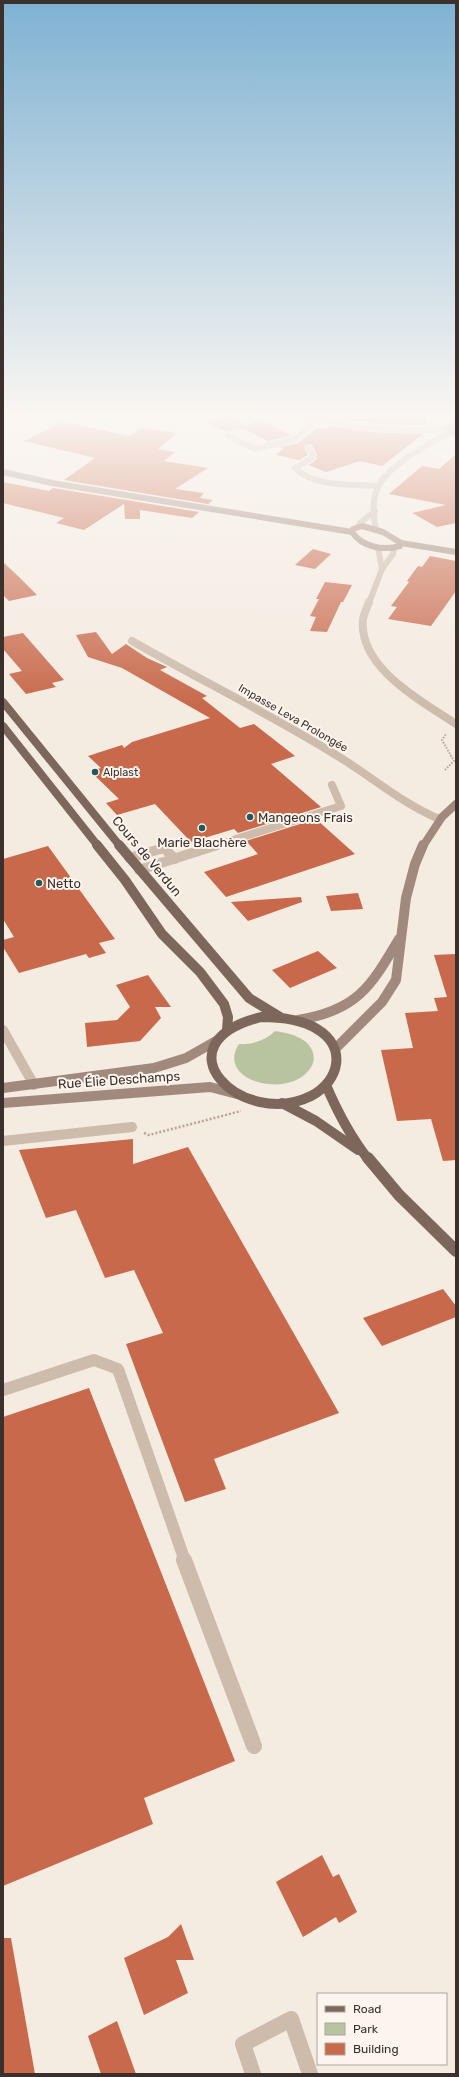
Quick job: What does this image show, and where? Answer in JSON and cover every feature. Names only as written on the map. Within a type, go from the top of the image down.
[{"type":"main road","points":[[217,510],[352,532],[361,540],[378,548],[394,549],[400,546],[400,544]]},
{"type":"main road","points":[[352,532],[358,527],[376,530],[400,544],[456,552]]},
{"type":"main road","name":"Cours de Verdun","points":[[3,702],[129,858],[249,998],[280,1017]]},
{"type":"main road","points":[[5,731],[125,880],[162,934],[200,972],[224,1004],[228,1017],[227,1030]]},
{"type":"main road","points":[[335,1049],[384,1000],[394,986],[400,967],[400,937],[416,860],[427,835],[439,819],[452,807]]},
{"type":"main road","points":[[298,1020],[313,1027],[326,1036],[335,1049],[337,1063],[333,1077],[326,1085],[305,1098],[282,1103],[257,1101],[236,1094],[221,1083],[212,1069],[211,1055],[216,1041],[227,1030],[243,1022],[261,1017],[280,1017],[298,1020],[317,1018],[337,1011],[362,995],[378,976],[400,937]]},
{"type":"main road","name":"Rue Élie Deschamps","points":[[3,1088],[34,1085],[178,1063],[198,1053],[216,1041]]},
{"type":"main road","points":[[326,1085],[336,1110],[362,1152],[424,1220],[456,1251]]},
{"type":"main road","name":"Rue Élie Deschamps","points":[[3,1103],[210,1087],[236,1094]]},
{"type":"main road","points":[[282,1103],[316,1120],[362,1152]]},
{"type":"street","points":[[358,527],[360,523],[375,511]]},
{"type":"street","points":[[375,511],[376,530]]},
{"type":"street","points":[[378,548],[382,569]]},
{"type":"street","points":[[394,549],[393,554],[382,569],[362,625],[364,642],[368,651],[379,665],[395,681],[456,724]]},
{"type":"street","name":"Impasse Leva Prolongée","points":[[132,641],[282,722],[358,768],[408,805],[439,819]]},
{"type":"street","points":[[139,870],[341,806],[332,786]]},
{"type":"street","points":[[129,858],[164,848],[175,859]]},
{"type":"street","points":[[3,1030],[34,1085]]},
{"type":"street","points":[[3,1141],[132,1127]]},
{"type":"street","points":[[3,1390],[94,1360],[118,1369],[174,1532],[254,1746]]},
{"type":"street","points":[[253,2074],[243,2044],[292,2019],[310,2074]]},
{"type":"path","points":[[444,770],[451,765],[454,760],[442,740],[443,736],[450,732]]},
{"type":"path","points":[[132,1127],[149,1135],[245,1110],[257,1101]]},
{"type":"green space","points":[[275,1031],[296,1036],[306,1042],[312,1050],[314,1058],[311,1068],[299,1079],[285,1083],[271,1084],[257,1082],[245,1076],[237,1068],[234,1057],[239,1044],[249,1044],[259,1041],[268,1037]]},
{"type":"building","points":[[31,510],[115,510],[84,530],[56,523],[64,518]]},
{"type":"building","points":[[124,510],[186,510],[199,512],[192,518],[140,510],[140,519],[125,519]]},
{"type":"building","points":[[425,510],[456,510],[456,523],[437,527],[412,513]]},
{"type":"building","points":[[313,549],[331,554],[315,569],[295,565]]},
{"type":"building","points":[[430,556],[456,561],[456,591],[431,626],[388,619],[397,607],[391,606],[409,582],[407,581],[418,566],[422,567]]},
{"type":"building","points":[[3,562],[37,595],[9,601],[3,595]]},
{"type":"building","points":[[325,582],[352,585],[343,602],[341,602],[327,632],[310,631],[316,617],[310,616],[319,599],[316,599]]},
{"type":"building","points":[[96,632],[112,654],[126,644],[147,658],[167,667],[160,670],[207,696],[202,698],[240,728],[254,724],[295,756],[271,764],[321,807],[238,833],[234,829],[191,842],[155,804],[117,815],[106,803],[119,799],[90,771],[101,768],[88,756],[122,745],[124,748],[132,742],[210,718],[122,668],[88,657],[76,635]]},
{"type":"building","points":[[23,633],[64,680],[52,683],[56,687],[26,694],[9,674],[22,671],[3,649],[3,637]]},
{"type":"building","points":[[316,819],[355,854],[226,897],[204,872],[258,854],[246,841]]},
{"type":"building","points":[[48,846],[115,939],[99,943],[106,953],[89,958],[86,954],[19,973],[3,947],[3,940],[14,937],[3,919],[3,859]]},
{"type":"building","points":[[358,893],[363,909],[331,911],[326,896]]},
{"type":"building","points":[[301,897],[302,902],[248,921],[231,902]]},
{"type":"building","points":[[318,951],[337,968],[290,988],[272,970]]},
{"type":"building","points":[[456,954],[456,1160],[443,1161],[431,1119],[397,1121],[381,1050],[413,1048],[405,1013],[438,1011],[434,998],[447,997],[434,955]]},
{"type":"building","points":[[148,975],[171,1007],[155,1007],[161,1018],[140,1041],[87,1047],[85,1023],[117,1020],[130,1007],[116,985]]},
{"type":"building","points":[[133,1139],[133,1164],[188,1147],[339,1413],[214,1459],[226,1489],[185,1502],[126,1344],[163,1333],[134,1270],[105,1278],[76,1210],[46,1218],[19,1150]]},
{"type":"building","points":[[443,1289],[456,1306],[456,1317],[382,1346],[363,1318]]},
{"type":"building","points":[[89,1388],[235,1761],[144,1798],[153,1824],[3,1886],[3,1417]]},
{"type":"building","points":[[322,1855],[333,1877],[339,1874],[357,1912],[339,1923],[336,1917],[303,1937],[276,1882]]},
{"type":"building","points":[[181,1924],[194,1960],[176,1960],[188,1993],[144,2015],[124,1958],[168,1937]]},
{"type":"building","points":[[3,1938],[11,1938],[35,2074],[3,2074]]},
{"type":"building","points":[[117,2021],[136,2074],[101,2074],[88,2036]]},
{"type":"place","name":"Alplast","points":[[95,772]]},
{"type":"place","name":"Mangeons Frais","points":[[250,817]]},
{"type":"place","name":"Marie Blachère","points":[[202,828]]},
{"type":"place","name":"Netto","points":[[39,883]]}]
